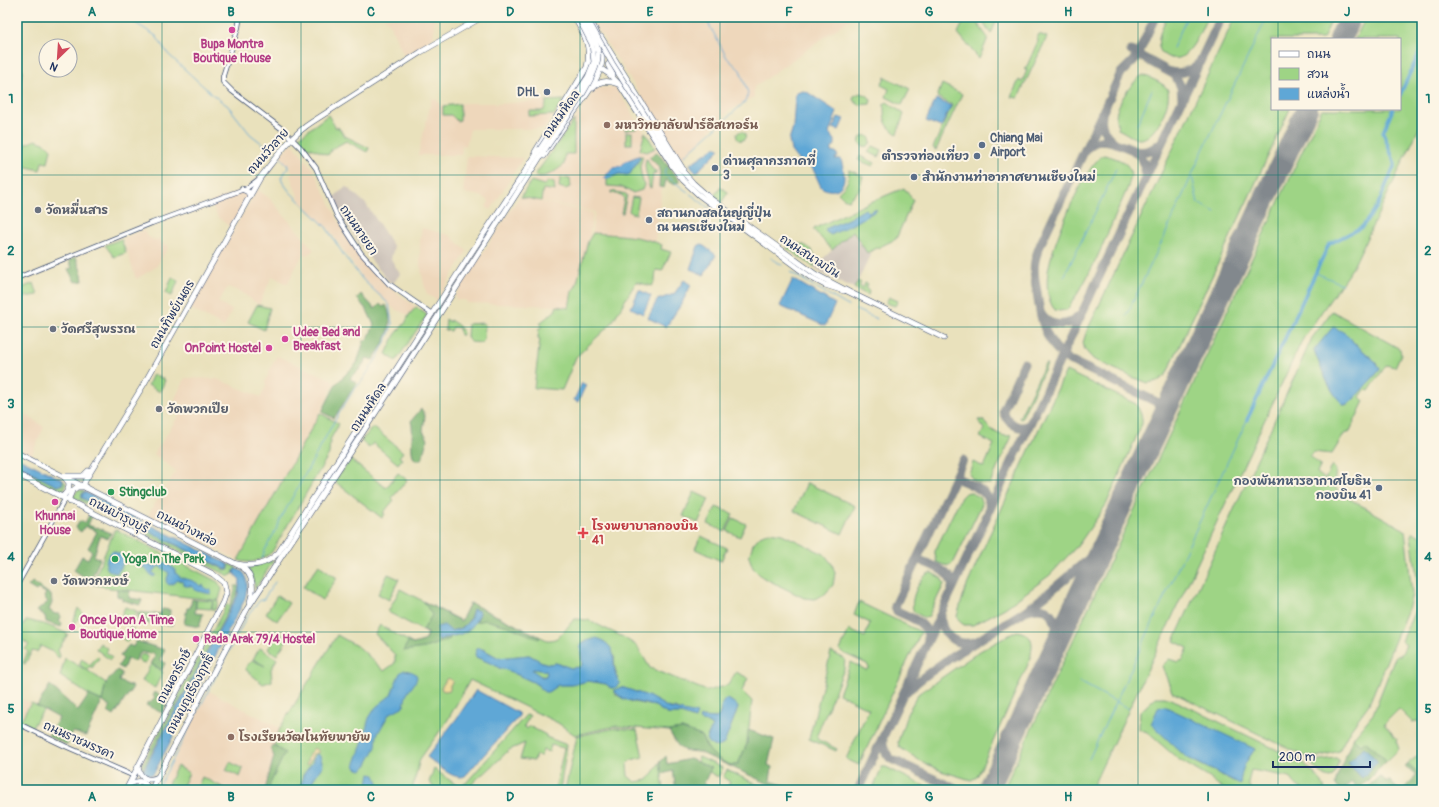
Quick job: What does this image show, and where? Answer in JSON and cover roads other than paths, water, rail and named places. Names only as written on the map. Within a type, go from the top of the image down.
[{"type":"main road","name":"ถนนวัวลาย","points":[[473,22],[479,17]]},
{"type":"main road","name":"ถนนวัวลาย","points":[[260,178],[292,138],[307,125],[465,26],[482,17]]},
{"type":"main road","name":"ถนนมหิดล","points":[[508,198],[586,70],[588,60],[588,44],[574,17]]},
{"type":"main road","name":"ถนนมหิดล","points":[[247,609],[503,214],[588,77],[594,62],[592,44],[578,17]]},
{"type":"main road","name":"ถนนมหิดล","points":[[237,564],[251,566],[258,565],[273,558],[278,553],[508,198],[589,84],[598,64],[599,55],[597,44],[583,17]]},
{"type":"main road","name":"ถนนสนามบิน","points":[[583,17],[674,162],[686,176],[711,199],[800,264],[822,278],[944,338]]},
{"type":"main road","name":"ถนนมหิดล","points":[[503,214],[589,92],[597,78],[602,55],[600,38],[588,17]]},
{"type":"main road","name":"ถนนสนามบิน","points":[[597,31],[678,159],[686,176]]},
{"type":"main road","points":[[588,60],[593,56],[602,55],[616,61]]},
{"type":"main road","name":"ถนนสนามบิน","points":[[588,60],[614,78],[619,84],[672,167],[699,196],[810,277],[831,288],[849,292]]},
{"type":"main road","points":[[614,78],[608,65],[611,61],[616,61]]},
{"type":"main road","points":[[589,92],[595,85],[603,81],[619,84]]},
{"type":"main road","points":[[572,92],[579,92],[583,97],[582,100]]},
{"type":"main road","name":"ถนนทิพย์เนตร","points":[[86,488],[84,484],[85,481],[144,384],[260,178]]},
{"type":"main road","points":[[245,189],[251,190],[251,195]]},
{"type":"main road","points":[[350,441],[355,444]]},
{"type":"main road","name":"ถนนช่างหล่อ","points":[[17,453],[245,569],[252,580],[252,593],[247,609]]},
{"type":"main road","name":"ถนนทิพย์เนตร","points":[[63,476],[83,476],[99,459]]},
{"type":"main road","name":"ถนนบำรุงบุรี","points":[[17,474],[213,574]]},
{"type":"main road","points":[[63,476],[69,483],[66,499]]},
{"type":"main road","points":[[66,499],[70,496],[74,489],[81,486],[86,488]]},
{"type":"main road","name":"ถนนอารักษ์","points":[[126,790],[223,602],[226,593],[224,583],[213,574]]},
{"type":"main road","name":"ถนนบุญเรืองฤทธิ์","points":[[150,790],[247,609]]},
{"type":"main road","points":[[138,766],[142,777],[150,780],[158,776]]},
{"type":"main road","points":[[130,784],[138,780],[145,783],[150,790]]},
{"type":"street","name":"ถนนหายยา","points":[[240,17],[223,76],[223,82],[229,89],[292,138],[316,168],[337,216],[361,253],[390,284],[432,314]]},
{"type":"street","name":"ถนนวัวลาย","points":[[17,278],[152,223],[245,189],[260,178]]},
{"type":"street","points":[[17,585],[66,499]]},
{"type":"street","name":"ถนนราชมรรคา","points":[[17,723],[64,746],[134,776]]},
{"type":"water","points":[[803,91],[807,92],[837,112],[829,133],[835,140],[835,145],[831,152],[836,152],[838,157],[835,159],[841,159],[844,171],[844,180],[837,189],[829,190],[821,187],[813,169],[797,159],[791,151],[789,140],[793,127],[795,97],[796,93]]},
{"type":"water","points":[[936,99],[951,106],[941,127],[926,121]]},
{"type":"water","points":[[838,117],[844,119],[839,130],[833,128]]},
{"type":"water","points":[[715,147],[720,149],[696,173],[690,164]]},
{"type":"water","points":[[638,156],[640,157],[630,174],[619,174],[607,179],[604,178],[613,167],[621,166],[626,161]]},
{"type":"water","points":[[865,209],[869,212],[874,209],[877,210],[831,235],[826,232],[825,229],[848,219]]},
{"type":"water","points":[[701,244],[716,255],[704,275],[690,269],[698,246]]},
{"type":"water","points":[[793,279],[835,304],[825,326],[780,306]]},
{"type":"water","points":[[684,280],[691,285],[682,303],[666,327],[648,318],[657,300],[674,294]]},
{"type":"water","points":[[639,290],[651,296],[643,314],[631,308]]},
{"type":"water","points":[[1333,327],[1342,331],[1352,339],[1353,342],[1376,362],[1380,368],[1351,402],[1345,405],[1335,395],[1331,388],[1314,350]]},
{"type":"water","points":[[582,383],[586,385],[578,402],[574,400]]},
{"type":"water","points":[[17,457],[63,480],[62,484],[57,486],[17,466]]},
{"type":"water","points":[[85,492],[228,564],[229,568],[225,569],[82,498],[82,494]]},
{"type":"water","points":[[112,551],[126,556],[117,573],[109,570],[106,565],[107,558]]},
{"type":"water","points":[[134,557],[142,559],[151,566],[164,562],[175,569],[175,573],[181,577],[198,583],[201,586],[203,585],[206,589],[211,590],[211,594],[197,591],[191,586],[185,586],[183,582],[178,580],[169,585],[166,582],[169,573],[159,566],[152,572],[156,575],[153,577],[145,568],[136,565],[133,562]]},
{"type":"water","points":[[235,569],[240,570],[246,577],[247,592],[244,601],[154,773],[151,775],[146,775],[143,771],[238,595],[240,580],[234,573]]},
{"type":"water","points":[[473,609],[479,611],[480,613],[476,621],[468,630],[458,635],[438,640],[437,627],[444,625],[451,631],[462,628],[470,620]]},
{"type":"water","points":[[1422,615],[1422,641],[1416,638],[1420,616]]},
{"type":"water","points":[[597,638],[605,642],[610,647],[613,652],[616,676],[620,683],[615,688],[611,688],[606,684],[588,681],[572,685],[558,685],[548,692],[544,692],[533,682],[476,657],[475,654],[477,649],[480,648],[499,658],[529,655],[549,664],[556,663],[571,668],[580,667],[582,664],[580,646],[583,642]],"holes":[[[532,670],[546,671],[546,676],[542,677]]]},
{"type":"water","points":[[404,670],[415,674],[417,677],[415,683],[406,696],[404,706],[389,714],[377,735],[376,747],[365,768],[361,770],[356,768],[355,763],[369,718],[376,707],[391,695],[400,673]]},
{"type":"water","points":[[621,687],[648,696],[669,708],[697,714],[695,719],[681,714],[667,714],[655,706],[623,699],[615,692],[615,690]]},
{"type":"water","points":[[476,690],[518,713],[519,716],[465,776],[455,776],[445,771],[427,757]]},
{"type":"water","points":[[726,699],[733,702],[738,708],[724,744],[716,747],[710,744],[707,739],[712,726],[699,720],[700,717],[717,718],[720,713],[722,703]]},
{"type":"water","points":[[1164,706],[1255,749],[1244,765],[1240,784],[1186,757],[1151,724],[1158,708]]},
{"type":"water","points":[[1364,747],[1378,762],[1362,778],[1348,763]]},
{"type":"water","points":[[317,754],[320,756],[323,765],[313,780],[312,790],[298,790],[302,782],[303,775]]},
{"type":"water","points":[[370,774],[375,775],[381,790],[369,790],[368,783]]},
{"type":"waterway","points":[[126,17],[156,36],[168,54],[213,95],[228,106],[250,134],[276,154]]},
{"type":"waterway","points":[[684,156],[745,102],[748,93],[740,70],[727,58],[705,17]]},
{"type":"waterway","points":[[1173,48],[1187,17]]},
{"type":"waterway","points":[[1126,316],[1267,17]]},
{"type":"waterway","points":[[1401,93],[1422,47]]},
{"type":"waterway","points":[[1137,125],[1152,90]]},
{"type":"waterway","points":[[1247,420],[1329,244],[1362,227],[1377,207],[1395,164],[1383,132],[1393,110]]},
{"type":"waterway","points":[[262,559],[280,520],[335,420],[353,391],[362,381],[377,358],[389,334],[392,324],[389,304],[364,281],[345,257],[326,227],[290,192],[284,184],[281,178],[288,168],[287,164],[279,156]]},
{"type":"waterway","points":[[667,168],[664,171],[665,175],[717,214]]},
{"type":"waterway","points":[[1064,277],[1116,169]]},
{"type":"waterway","points":[[1192,176],[1198,203],[1215,212]]},
{"type":"waterway","points":[[771,258],[782,265]]},
{"type":"waterway","points":[[790,272],[848,306]]},
{"type":"waterway","points":[[1316,273],[1342,284]]},
{"type":"waterway","points":[[856,310],[877,319]]},
{"type":"waterway","points":[[1089,759],[1247,420]]},
{"type":"waterway","points":[[157,790],[246,618],[260,600],[263,600],[275,582]]},
{"type":"waterway","points":[[1080,682],[1129,709]]},
{"type":"place","name":"Bupa Montra Boutique House","points":[[232,30]]},
{"type":"place","name":"DHL","points":[[547,92]]},
{"type":"place","name":"มหาวิทยาลัยฟาร์อีสเทอร์น","points":[[607,125]]},
{"type":"place","name":"Chiang Mai Airport","points":[[982,145]]},
{"type":"place","name":"ตำรวจท่องเที่ยว","points":[[977,156]]},
{"type":"place","name":"ด่านศุลากรภาคที่ 3","points":[[715,168]]},
{"type":"place","name":"สำนักงานท่าอากาศยานเชียงใหม่","points":[[914,177]]},
{"type":"place","name":"วัดหมื่นสาร","points":[[38,210]]},
{"type":"place","name":"สถานกงสุลใหญ่ญี่ปุ่น ณ นครเชียงใหม่","points":[[649,220]]},
{"type":"place","name":"วัดศรีสุพรรณ","points":[[53,329]]},
{"type":"place","name":"Udee Bed and Breakfast","points":[[285,339]]},
{"type":"place","name":"OnPoint Hostel","points":[[269,348]]},
{"type":"place","name":"วัดพวกเปีย","points":[[159,409]]},
{"type":"place","name":"กองพันทหารอากาศโยธิน กองบิน 41","points":[[1379,488]]},
{"type":"place","name":"Stingclub","points":[[111,492]]},
{"type":"place","name":"Khunnai House","points":[[55,502]]},
{"type":"place","name":"โรงพยาบาลกองบิน 41","points":[[583,533]]},
{"type":"place","name":"Yoga In The Park","points":[[115,559]]},
{"type":"place","name":"วัดพวกหงษ์","points":[[54,581]]},
{"type":"place","name":"Once Upon A Time Boutique Home","points":[[72,627]]},
{"type":"place","name":"Rada Arak 79/4 Hostel","points":[[196,639]]},
{"type":"place","name":"โรงเรียนวัฒโนทัยพายัพ","points":[[231,737]]}]
